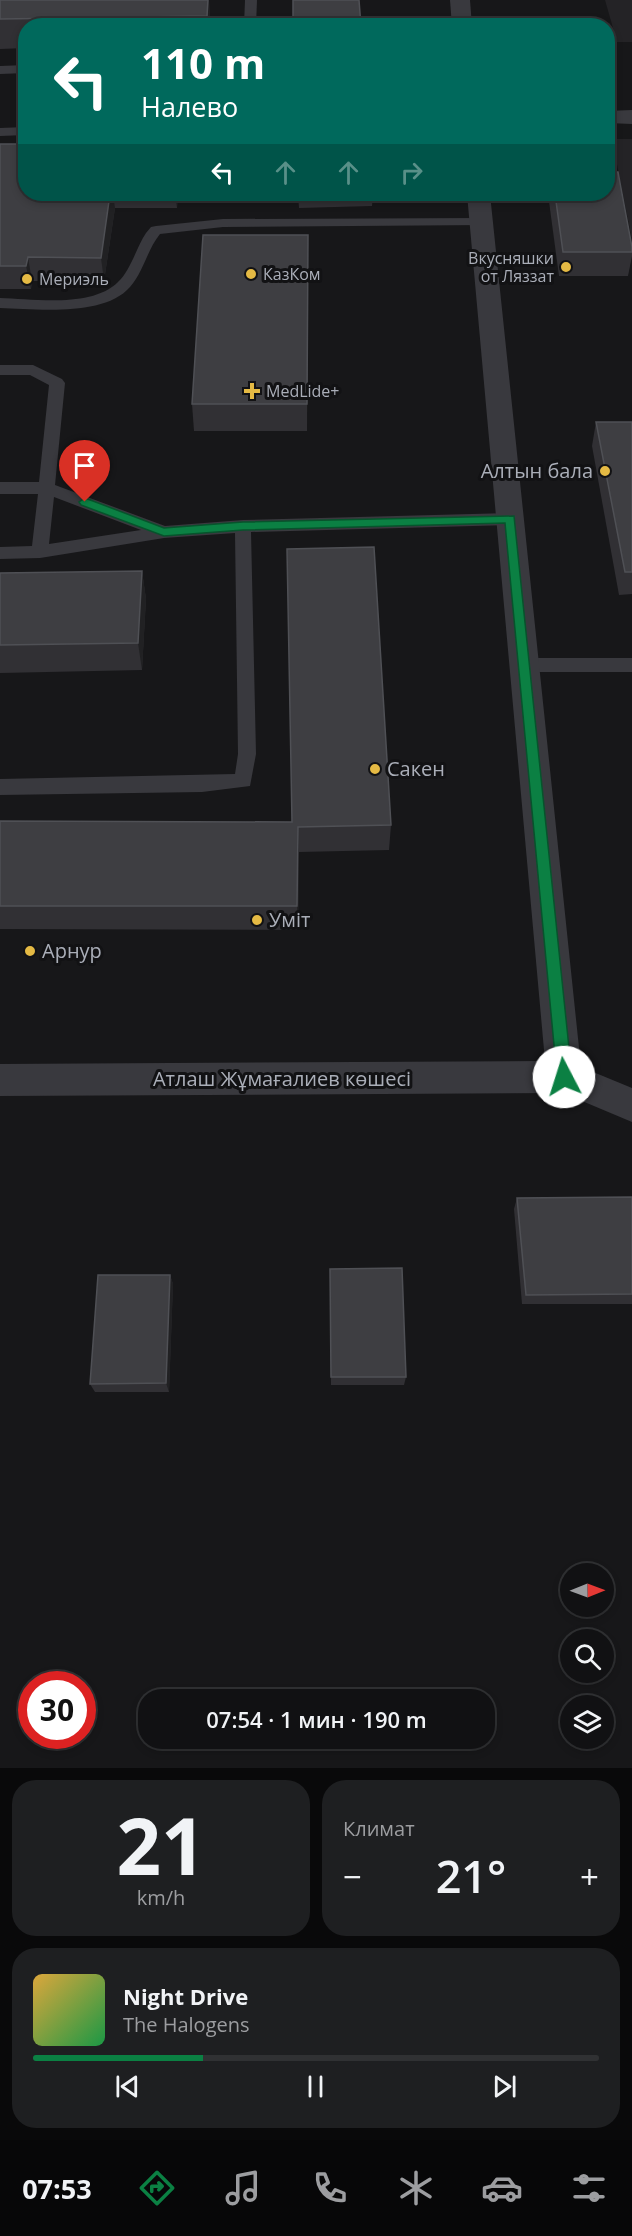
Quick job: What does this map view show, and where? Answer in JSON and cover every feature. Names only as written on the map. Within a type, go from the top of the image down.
[{"type":"street","points":[[460,0],[461,18]]},
{"type":"street","points":[[615,117],[632,117]]},
{"type":"street","points":[[480,208],[564,1077],[632,1105]]},
{"type":"street","name":"Атлаш Жұмағалиев көшесі","points":[[0,1080],[564,1077]]},
{"type":"lane","points":[[250,18],[251,0]]},
{"type":"lane","points":[[0,70],[18,69]]},
{"type":"lane","points":[[0,132],[18,131]]},
{"type":"lane","points":[[0,303],[94,302],[113,296],[125,284],[145,242],[156,230],[223,223],[480,208]]},
{"type":"lane","points":[[0,370],[33,370],[57,383],[40,552]]},
{"type":"lane","points":[[0,488],[45,488],[164,532]]},
{"type":"lane","points":[[0,553],[40,552],[164,532],[243,526],[510,519]]},
{"type":"lane","points":[[0,787],[202,784],[243,781],[247,754],[243,526]]},
{"type":"lane","points":[[524,665],[632,666]]},
{"type":"shaded area","points":[[605,0],[632,0],[632,42],[617,42],[615,18],[610,18]]},
{"type":"shaded area","points":[[615,139],[632,139],[632,240],[615,154]]},
{"type":"building","points":[[0,0],[208,0],[207,16],[0,19]]},
{"type":"building","points":[[293,0],[359,0],[360,18],[293,18]]},
{"type":"building","points":[[0,144],[18,144],[18,201],[109,201],[101,258],[28,257],[26,266],[0,266]]},
{"type":"building","points":[[615,172],[618,172],[632,252],[563,252],[556,201],[615,201]]},
{"type":"building","points":[[203,235],[308,235],[307,404],[192,404]]},
{"type":"building","points":[[596,422],[632,422],[632,572],[625,572]]},
{"type":"building","points":[[374,547],[391,825],[298,827],[297,906],[0,906],[0,821],[292,822],[287,549]]},
{"type":"building","points":[[142,571],[138,643],[0,645],[0,573]]},
{"type":"building","points":[[632,1197],[632,1294],[526,1295],[517,1198]]},
{"type":"building","points":[[402,1268],[406,1377],[331,1377],[330,1269]]},
{"type":"building","points":[[98,1275],[170,1275],[166,1383],[90,1384]]},
{"type":"place","name":"Вкусняшки от Ляззат","points":[[566,267]]},
{"type":"place","name":"КазКом","points":[[251,274]]},
{"type":"place","name":"Мериэль","points":[[27,279]]},
{"type":"place","name":"MedLide+","points":[[252,391]]},
{"type":"place","name":"Алтын бала","points":[[605,471]]},
{"type":"place","name":"Сакен","points":[[375,769]]},
{"type":"place","name":"Умiт","points":[[257,920]]},
{"type":"place","name":"Арнур","points":[[30,951]]},
{"type":"route","points":[[85,502],[164,532],[243,526],[510,519],[564,1077]]}]
